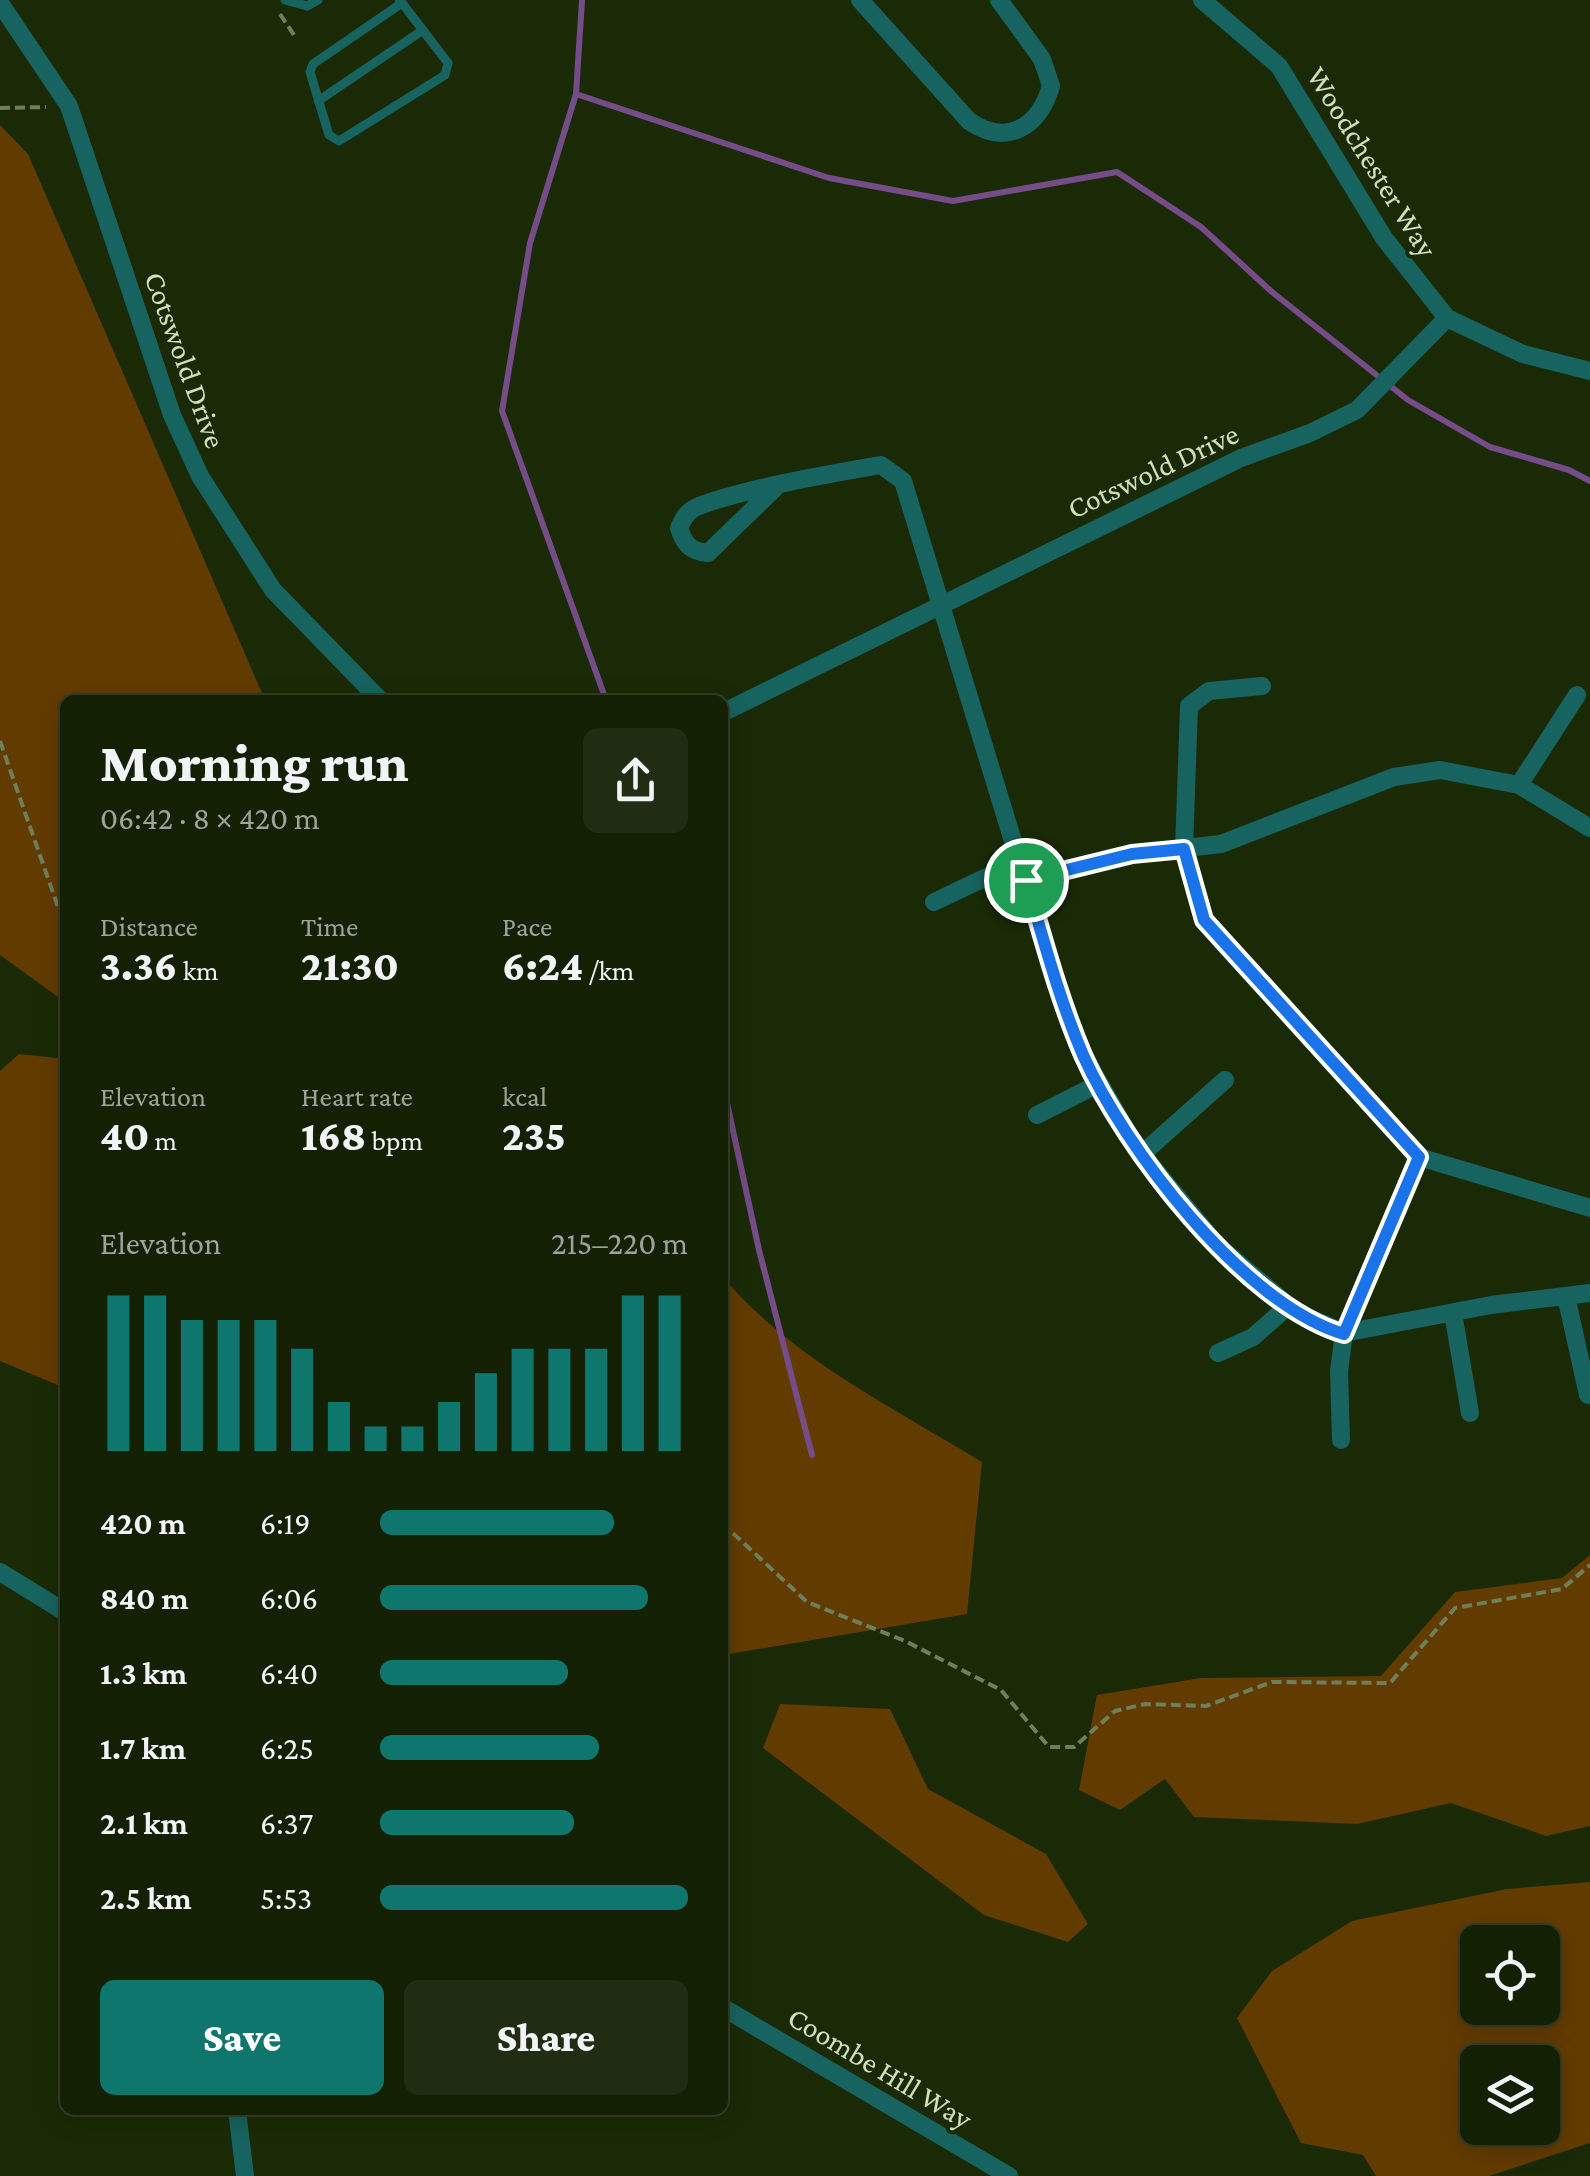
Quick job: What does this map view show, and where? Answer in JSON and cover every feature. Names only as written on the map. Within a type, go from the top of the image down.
[{"type":"street","points":[[860,0],[969,121],[987,133],[1013,133],[1034,122],[1051,86],[1042,59],[999,0]]},
{"type":"street","name":"Woodchester Way","points":[[1202,0],[1278,66],[1384,238],[1446,318]]},
{"type":"street","name":"Cotswold Drive","points":[[3,14],[64,98],[172,415],[200,476],[273,590],[375,695]]},
{"type":"street","points":[[1446,318],[1523,354],[1590,371]]},
{"type":"street","name":"Cotswold Drive","points":[[728,710],[1241,458],[1339,421],[1409,360],[1446,318]]},
{"type":"street","points":[[775,488],[708,553],[695,552],[683,542],[678,528],[685,514],[698,506],[775,488],[881,465],[897,473],[942,603],[1052,969],[1098,1084],[1142,1154],[1216,1245],[1288,1306],[1344,1334],[1590,1293]]},
{"type":"street","points":[[1262,686],[1208,691],[1189,706],[1184,849],[1204,920],[1419,1157],[1590,1208]]},
{"type":"street","points":[[1519,785],[1577,695]]},
{"type":"street","points":[[1026,880],[1132,854],[1221,844],[1279,826],[1338,797],[1394,777],[1440,770],[1519,785],[1590,828]]},
{"type":"street","points":[[934,902],[1020,861]]},
{"type":"street","points":[[1142,1154],[1225,1080]]},
{"type":"street","points":[[1037,1116],[1098,1084]]},
{"type":"street","points":[[1341,1440],[1344,1334],[1419,1157]]},
{"type":"street","points":[[1566,1296],[1588,1396]]},
{"type":"street","points":[[1218,1353],[1254,1337],[1288,1306]]},
{"type":"street","points":[[1453,1313],[1470,1413]]},
{"type":"street","points":[[0,1572],[60,1609]]},
{"type":"street","name":"Coombe Hill Way","points":[[728,2011],[1009,2176]]},
{"type":"street","points":[[238,2115],[245,2176]]},
{"type":"lane","points":[[285,0],[307,6],[318,0]]},
{"type":"lane","points":[[400,2],[448,62],[446,75],[340,141],[328,135],[310,72],[313,64],[400,2]]},
{"type":"lane","points":[[318,101],[423,30]]},
{"type":"path","points":[[278,12],[294,35]]},
{"type":"path","points":[[0,108],[39,110],[64,98]]},
{"type":"path","points":[[0,741],[60,913]]},
{"type":"path","points":[[728,1528],[807,1602],[905,1641],[1001,1690],[1050,1746],[1074,1747],[1115,1711],[1146,1704],[1206,1706],[1272,1682],[1390,1683],[1455,1608],[1562,1589],[1590,1564]]},
{"type":"shaded area","points":[[0,125],[28,154],[263,695],[60,695],[60,998],[0,955]]},
{"type":"shaded area","points":[[19,1054],[60,1058],[60,1386],[0,1361],[0,1071]]},
{"type":"shaded area","points":[[728,1282],[779,1332],[811,1356],[982,1462],[967,1614],[728,1654]]},
{"type":"shaded area","points":[[1590,1555],[1590,1826],[1546,1836],[1451,1803],[1357,1824],[1194,1817],[1165,1779],[1120,1810],[1079,1790],[1097,1695],[1201,1678],[1381,1676],[1455,1592],[1562,1578]]},
{"type":"shaded area","points":[[780,1704],[890,1709],[928,1789],[1046,1854],[1088,1924],[1068,1942],[984,1915],[763,1748]]},
{"type":"shaded area","points":[[1590,1882],[1590,2143],[1489,2176],[1376,2176],[1363,2155],[1301,2143],[1237,2018],[1272,1971],[1352,1921],[1507,1889]]},
{"type":"waterway","points":[[582,0],[576,94],[530,243],[502,411],[604,695]]},
{"type":"waterway","points":[[576,94],[829,178],[953,201],[1117,172],[1201,227],[1272,292],[1408,400],[1490,447],[1569,470],[1590,481]]},
{"type":"waterway","points":[[728,1108],[759,1250],[812,1455]]},
{"type":"route","points":[[1184,849],[1204,920],[1419,1157],[1375,1259],[1367,1288],[1344,1334],[1296,1312],[1255,1282],[1216,1245],[1136,1147],[1082,1053],[1026,880],[1132,854],[1184,849]]}]
